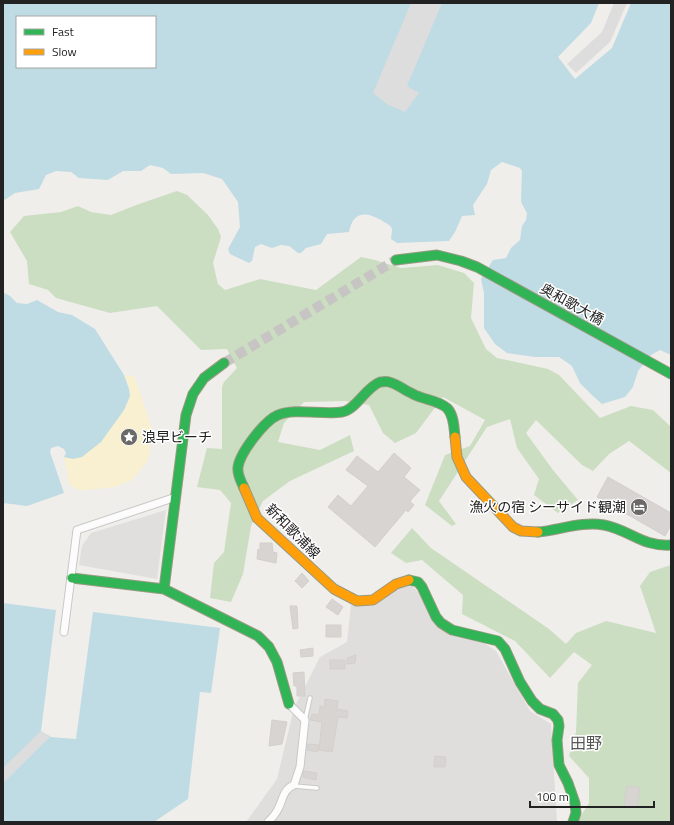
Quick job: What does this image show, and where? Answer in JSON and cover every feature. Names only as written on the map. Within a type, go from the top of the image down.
[{"type":"main road","name":"奥和歌大橋","points":[[396,260],[437,255],[477,267],[671,374]]},
{"type":"main road","points":[[164,589],[186,415],[194,394],[204,378],[224,363]]},
{"type":"main road","name":"新和歌浦線","points":[[573,822],[576,814],[575,803],[568,783],[559,765],[557,740],[559,726],[558,720],[552,714],[540,708],[532,701],[520,682],[505,649],[498,641],[452,630],[441,623],[418,582],[411,580],[403,581],[396,584],[373,600],[367,601],[357,601],[334,589],[257,518],[238,475],[238,467],[242,455],[267,422],[278,415],[299,412],[343,412],[350,409],[362,394],[383,381],[392,383],[417,396],[435,402],[446,408],[451,414],[453,421],[460,468],[508,521],[521,531],[535,532],[596,524],[616,529],[651,545],[671,545]]},
{"type":"main road","points":[[72,578],[164,589],[258,636],[269,646],[277,662],[289,704]]},
{"type":"street","points":[[64,632],[77,530],[176,497]]},
{"type":"street","points":[[268,822],[278,810],[282,798],[289,787],[294,786],[300,767],[306,720],[289,704]]},
{"type":"lane","points":[[306,720],[310,698]]},
{"type":"lane","points":[[294,786],[317,788]]},
{"type":"shaded area","points":[[166,510],[157,579],[79,565],[82,546],[91,533]]},
{"type":"shaded area","points":[[411,585],[421,595],[435,623],[449,635],[484,643],[496,651],[530,711],[551,724],[557,822],[246,822],[277,779],[294,708],[320,657],[347,642],[351,605],[375,606],[398,588]]},
{"type":"green space","points":[[177,191],[187,195],[208,215],[218,229],[221,237],[213,263],[218,284],[225,290],[260,279],[316,290],[361,257],[401,268],[438,265],[464,273],[474,283],[471,318],[486,349],[497,358],[548,369],[559,375],[600,418],[631,406],[653,410],[671,427],[671,473],[629,441],[609,454],[593,471],[582,465],[536,420],[526,433],[553,470],[578,500],[558,513],[534,495],[539,479],[517,448],[510,419],[487,427],[439,501],[456,524],[452,526],[425,505],[445,455],[470,446],[485,420],[443,397],[416,433],[395,443],[383,433],[369,405],[345,401],[304,402],[284,423],[278,442],[320,450],[350,435],[354,451],[290,481],[263,501],[251,526],[243,574],[231,602],[210,598],[214,563],[224,552],[231,503],[220,490],[197,487],[207,448],[222,449],[222,387],[224,382],[237,368],[227,349],[201,350],[157,306],[110,313],[56,298],[48,290],[29,284],[27,261],[10,232],[24,216],[61,212],[78,206],[91,212],[111,215]]},
{"type":"green space","points":[[412,528],[431,548],[549,629],[566,644],[576,633],[606,621],[656,633],[640,586],[650,572],[671,565],[671,822],[577,822],[589,803],[589,778],[569,756],[576,732],[578,683],[592,665],[574,652],[550,678],[515,641],[462,614],[463,595],[422,560],[406,563],[391,553]]},
{"type":"sand","name":"浪早ビーチ","points":[[124,375],[134,376],[153,431],[148,461],[132,480],[115,487],[78,490],[69,484],[64,457],[73,459],[124,410],[130,396],[129,387]]},
{"type":"water","points":[[3,3],[599,3],[591,23],[558,57],[575,79],[612,48],[631,3],[671,3],[671,355],[660,350],[651,355],[638,371],[633,387],[625,397],[602,404],[580,383],[572,366],[559,357],[535,357],[507,353],[495,344],[484,328],[484,293],[481,279],[493,260],[506,258],[511,248],[520,240],[522,226],[526,220],[527,213],[521,202],[522,171],[520,168],[502,162],[491,170],[487,184],[473,205],[475,215],[462,216],[449,241],[397,243],[391,239],[392,228],[390,225],[370,215],[360,215],[353,220],[349,232],[327,234],[321,244],[306,248],[301,253],[298,253],[289,246],[281,245],[272,248],[261,244],[255,247],[252,261],[249,263],[230,254],[228,249],[240,227],[238,202],[222,179],[203,173],[171,174],[163,168],[150,165],[141,171],[123,171],[108,180],[79,178],[71,172],[56,171],[46,175],[39,189],[15,193],[3,201]]},
{"type":"water","points":[[3,292],[17,303],[27,304],[37,300],[58,312],[72,315],[95,329],[124,375],[130,396],[124,410],[101,442],[82,457],[73,459],[64,457],[66,453],[64,449],[58,446],[51,448],[50,452],[64,493],[27,506],[3,503]]},
{"type":"water","points":[[3,603],[56,610],[41,731],[51,737],[76,739],[93,612],[220,628],[211,693],[200,692],[188,799],[154,822],[3,822]]},
{"type":"pier","points":[[411,3],[442,3],[407,86],[419,93],[405,112],[387,104],[373,93]]},
{"type":"pier","points":[[614,3],[627,3],[610,42],[576,73],[567,64],[602,32]]},
{"type":"pier","points":[[41,731],[50,737],[3,783],[3,768]]},
{"type":"building","points":[[394,453],[411,468],[404,477],[420,490],[410,501],[414,505],[408,512],[406,510],[375,547],[328,507],[338,495],[351,506],[368,486],[346,470],[357,456],[378,472]]},
{"type":"building","points":[[608,477],[671,513],[671,525],[665,536],[597,497]]},
{"type":"building","points":[[260,543],[272,543],[273,552],[277,553],[276,563],[257,559],[258,549],[260,550]]},
{"type":"building","points":[[302,573],[309,581],[302,588],[295,581]]},
{"type":"building","points":[[332,599],[343,607],[338,615],[326,607]]},
{"type":"building","points":[[290,606],[297,606],[298,628],[293,629]]},
{"type":"building","points":[[326,625],[341,625],[341,637],[326,637]]},
{"type":"building","points":[[313,648],[313,656],[301,657],[300,650]]},
{"type":"building","points":[[356,655],[355,663],[347,664],[347,658]]},
{"type":"building","points":[[330,660],[345,660],[345,669],[330,669]]},
{"type":"building","points":[[304,672],[305,696],[297,696],[297,686],[294,686],[293,673]]},
{"type":"building","points":[[325,699],[338,701],[337,709],[348,711],[347,718],[338,717],[332,752],[319,750],[322,722],[310,720],[312,714],[319,715],[320,706],[324,707]]},
{"type":"building","points":[[272,720],[287,722],[282,744],[269,746]]},
{"type":"building","points":[[308,744],[319,745],[318,752],[307,750]]},
{"type":"building","points":[[435,756],[446,757],[445,767],[434,767]]},
{"type":"building","points":[[304,771],[317,773],[316,780],[303,777]]},
{"type":"building","points":[[627,786],[640,788],[637,808],[624,806]]},
{"type":"tunnel","points":[[224,363],[396,260]]},
{"type":"traffic: fast","points":[[396,260],[437,255],[477,267],[671,374]]},
{"type":"traffic: fast","points":[[164,589],[186,415],[193,394],[204,378],[224,363]]},
{"type":"traffic: fast","points":[[244,488],[238,473],[240,461],[248,446],[260,430],[272,418],[292,412],[342,412],[352,407],[370,389],[380,382],[392,383],[410,393],[443,405],[451,414],[455,437]]},
{"type":"traffic: fast","points":[[538,532],[579,525],[596,524],[613,527],[644,541],[661,545],[671,545]]},
{"type":"traffic: fast","points":[[72,578],[164,589],[258,636],[269,647],[277,662],[289,704]]},
{"type":"traffic: fast","points":[[409,580],[418,582],[422,587],[436,617],[441,623],[452,630],[498,641],[505,649],[520,682],[532,701],[540,709],[553,714],[558,720],[559,726],[557,740],[559,765],[568,783],[575,803],[576,813],[573,822]]},
{"type":"traffic: slow","points":[[455,437],[457,457],[466,477],[513,527],[521,531],[538,532]]},
{"type":"traffic: slow","points":[[244,488],[257,518],[334,589],[357,601],[373,600],[396,584],[409,580]]},
{"type":"place","name":"浪早ビーチ","points":[[129,437]]},
{"type":"place","name":"漁火の宿 シーサイド観潮","points":[[639,507]]},
{"type":"district","name":"田野","points":[[586,743]]}]
